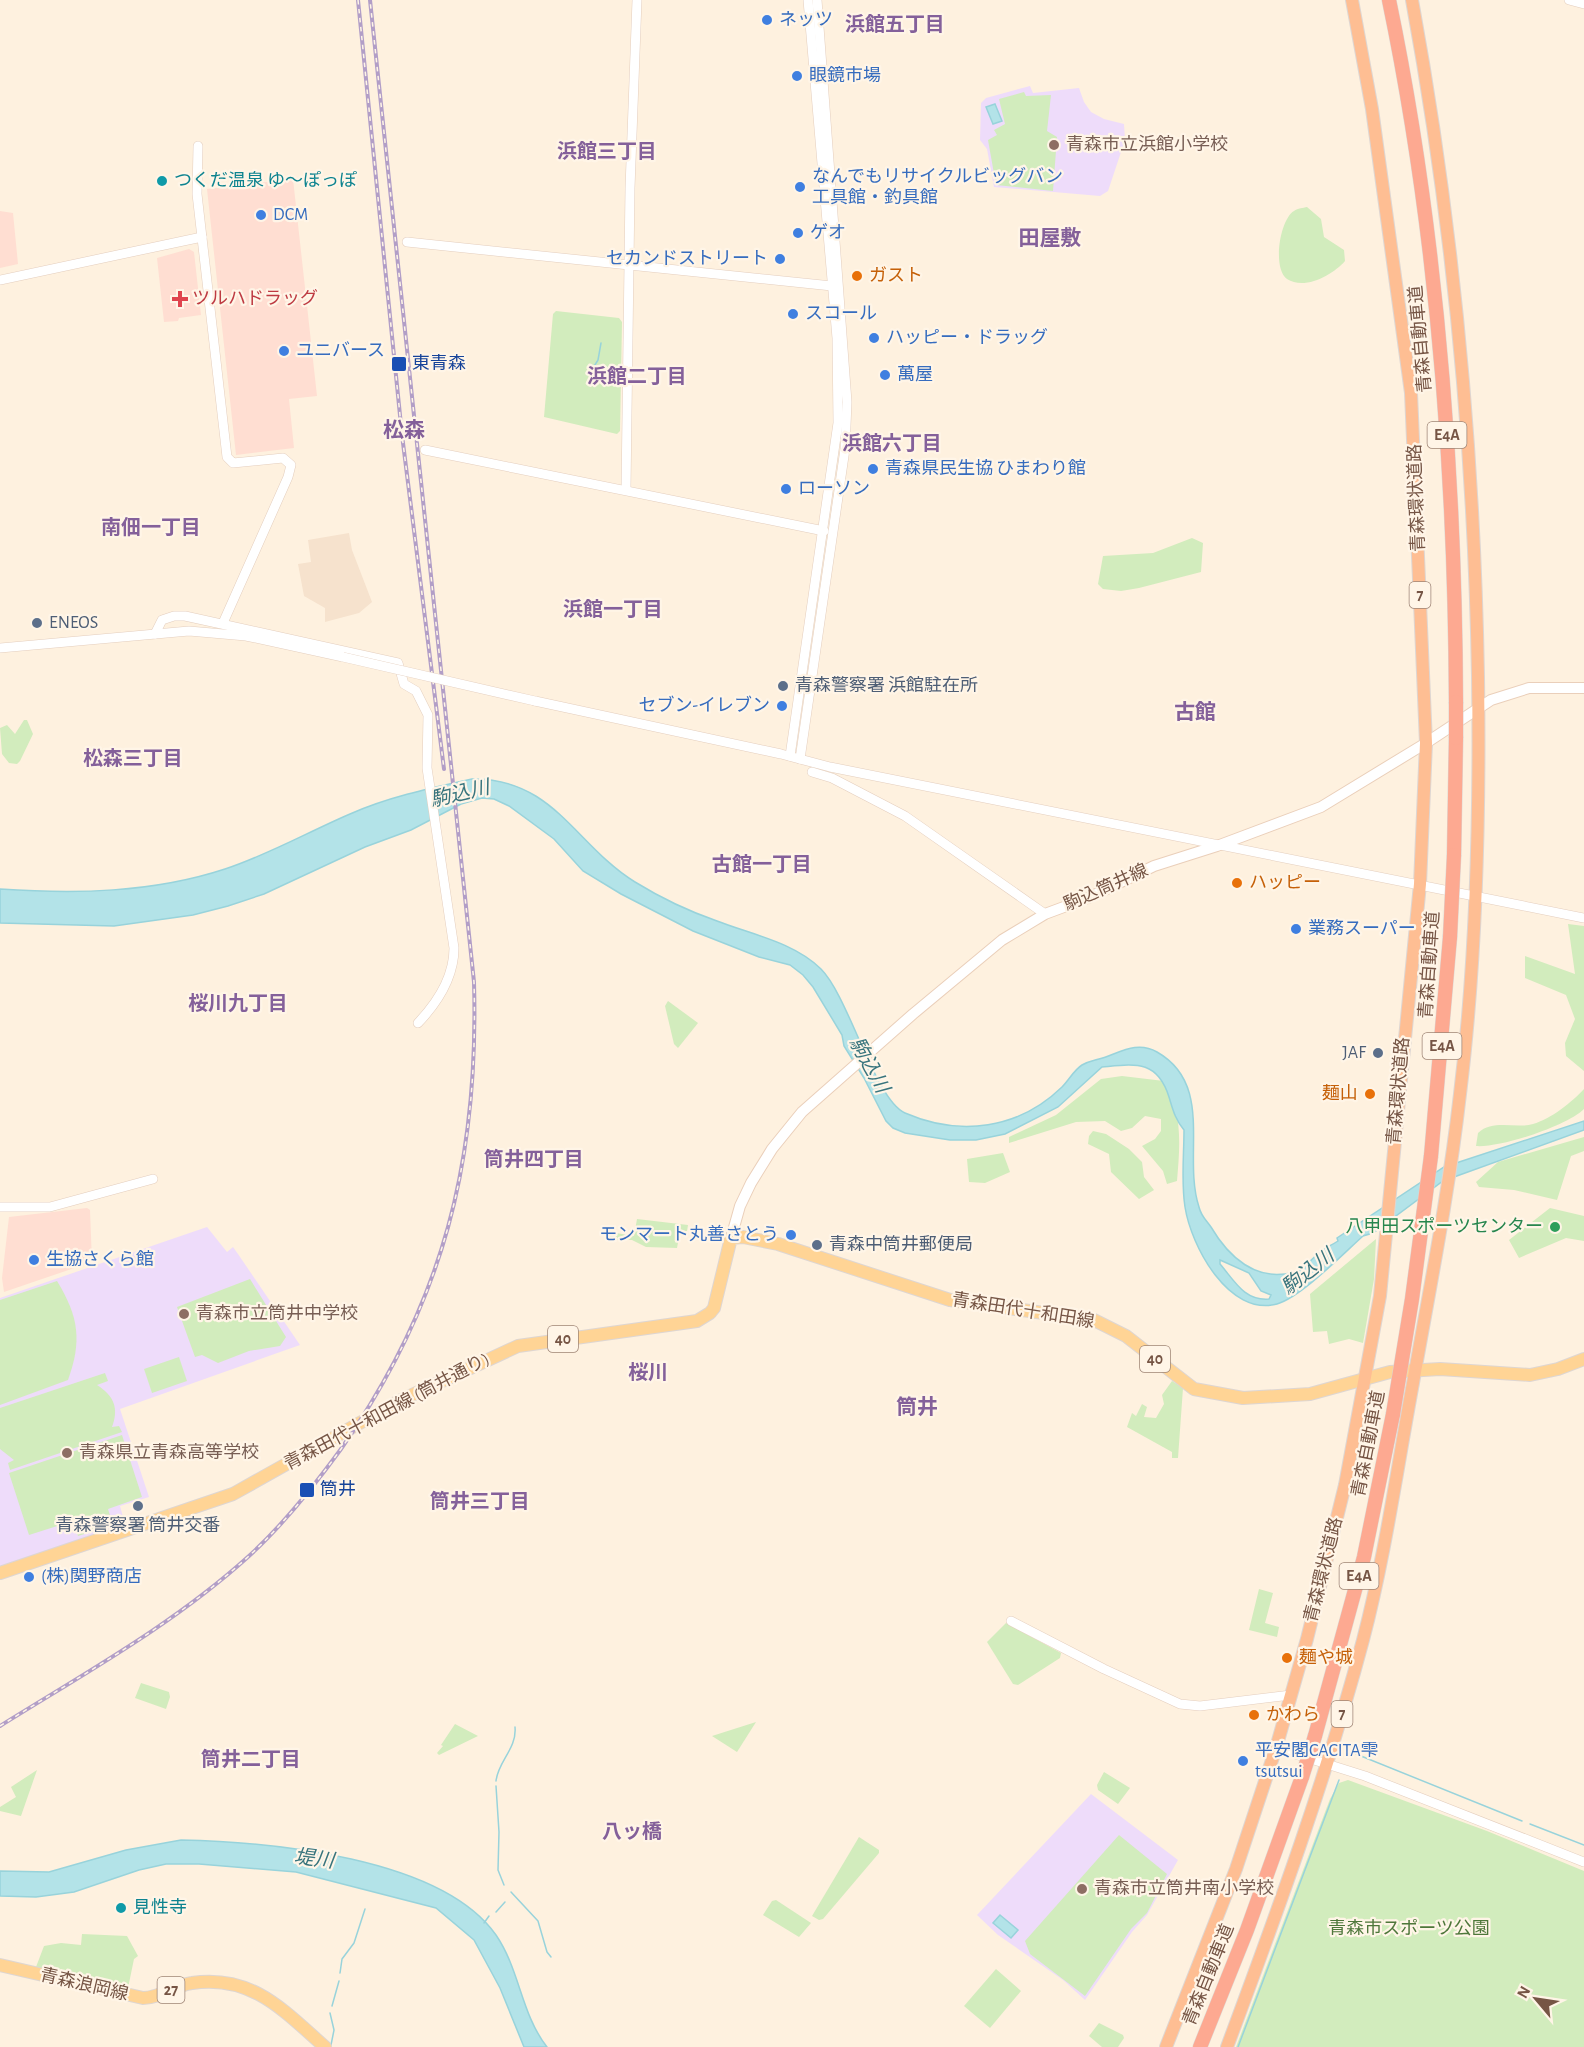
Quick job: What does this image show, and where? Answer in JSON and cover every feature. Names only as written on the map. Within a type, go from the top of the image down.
[{"type":"highway","name":"青森環状道路","points":[[1166,2047],[1236,1869],[1276,1748],[1344,1485],[1365,1377],[1383,1265],[1420,884],[1426,743],[1414,437],[1407,349],[1372,109],[1352,0]]},
{"type":"highway","name":"青森自動車道","points":[[1200,2047],[1247,1930],[1302,1777],[1364,1557],[1393,1414],[1412,1299],[1431,1156],[1450,937],[1454,855],[1456,702],[1450,471],[1426,217],[1389,0]]},
{"type":"highway","name":"7","points":[[1227,2047],[1288,1884],[1328,1763],[1373,1597],[1437,1253],[1453,1153],[1467,1031],[1476,896],[1478,708],[1475,550],[1463,378],[1442,188],[1412,0]]},
{"type":"main road","name":"駒込筒井線","points":[[731,1238],[740,1206],[772,1149],[802,1112],[894,1030],[992,948],[1045,914],[1088,898],[1154,866],[1217,846],[1321,807],[1426,743],[1478,708],[1504,695],[1529,688],[1584,688]]},
{"type":"main road","name":"青森田代十和田線","points":[[731,1238],[743,1237],[778,1244],[950,1300],[1094,1320],[1126,1336],[1183,1382],[1197,1390],[1243,1398],[1294,1396],[1317,1392],[1365,1377],[1415,1370],[1530,1375],[1558,1370],[1584,1359]]},
{"type":"main road","name":"青森田代十和田線 (筒井通り)","points":[[0,1573],[233,1494],[399,1401],[518,1346],[655,1329],[705,1317],[714,1308],[731,1238]]},
{"type":"main road","name":"青森浪岡線","points":[[0,1965],[143,1998],[156,1997],[191,1983],[249,1988],[267,1997],[326,2047]]},
{"type":"street","points":[[626,490],[637,0]]},
{"type":"street","points":[[795,758],[838,423],[838,373],[832,286],[808,0]]},
{"type":"street","points":[[795,758],[845,449],[847,402],[817,0]]},
{"type":"street","points":[[1569,0],[1584,4]]},
{"type":"street","points":[[198,146],[196,186],[227,458],[234,463],[283,458],[291,465],[223,623]]},
{"type":"street","points":[[0,280],[202,237]]},
{"type":"street","points":[[407,242],[832,286]]},
{"type":"street","points":[[426,450],[824,531]]},
{"type":"street","points":[[155,634],[162,620],[174,616],[223,623],[398,663],[404,684],[416,691],[427,711],[426,760],[454,955],[442,990],[418,1023]]},
{"type":"street","points":[[0,648],[181,631],[228,633],[795,758],[1217,846],[1584,918]]},
{"type":"street","points":[[812,772],[832,777],[905,816],[1045,914]]},
{"type":"street","points":[[0,1207],[50,1207],[153,1179]]},
{"type":"street","points":[[1011,1621],[1101,1668],[1180,1704],[1200,1706],[1291,1695]]},
{"type":"street","points":[[1276,1748],[1328,1763],[1584,1862]]},
{"type":"shaded area","name":"青森市立浜館小学校","points":[[1030,86],[1033,93],[1079,88],[1091,112],[1104,119],[1124,124],[1125,140],[1108,191],[1100,196],[994,187],[987,149],[980,140],[981,103],[986,98]]},
{"type":"shaded area","points":[[293,179],[317,396],[289,399],[294,448],[236,455],[207,189]]},
{"type":"shaded area","points":[[0,211],[13,213],[18,264],[0,268]]},
{"type":"shaded area","points":[[189,249],[194,252],[201,315],[164,322],[157,258]]},
{"type":"shaded area","points":[[349,533],[352,550],[372,602],[359,613],[325,622],[325,608],[304,596],[298,564],[311,562],[308,540]]},
{"type":"shaded area","points":[[87,1208],[90,1210],[92,1262],[4,1292],[2,1278],[9,1217]]},
{"type":"shaded area","points":[[207,1227],[227,1252],[233,1247],[300,1345],[120,1409],[149,1497],[120,1506],[125,1524],[0,1566],[0,1298]]},
{"type":"shaded area","name":"青森市立筒井南小学校","points":[[1091,1794],[1178,1860],[1147,1915],[1132,1932],[1085,2000],[1063,1980],[998,1935],[977,1915]]},
{"type":"green space","points":[[1024,92],[1026,96],[1051,95],[1047,131],[1057,137],[1053,191],[996,185],[988,140],[997,135],[994,130],[1005,124],[999,99]]},
{"type":"green space","points":[[1307,207],[1321,219],[1324,237],[1344,250],[1345,261],[1327,276],[1302,283],[1287,279],[1282,273],[1279,255],[1282,233],[1289,216],[1296,210]]},
{"type":"green space","points":[[556,311],[619,318],[622,322],[620,431],[617,434],[544,417],[553,314]]},
{"type":"green space","points":[[1192,538],[1203,543],[1201,572],[1121,591],[1103,589],[1098,584],[1103,556],[1153,553]]},
{"type":"green space","points":[[24,720],[27,720],[33,734],[20,761],[17,764],[9,763],[2,754],[0,728],[7,725],[15,734]]},
{"type":"green space","points":[[1568,924],[1584,926],[1584,1071],[1566,1056],[1565,1043],[1575,1019],[1566,995],[1525,978],[1525,956],[1575,974]]},
{"type":"green space","points":[[668,1001],[698,1023],[678,1048],[674,1044],[665,1006]]},
{"type":"green space","points":[[1122,1076],[1164,1081],[1174,1105],[1179,1129],[1177,1181],[1167,1184],[1163,1171],[1142,1146],[1155,1139],[1161,1131],[1161,1119],[1145,1116],[1132,1128],[1121,1131],[1105,1121],[1076,1122],[1009,1143],[1009,1137],[1056,1115],[1101,1079]]},
{"type":"green space","points":[[1584,1089],[1584,1109],[1575,1116],[1533,1135],[1487,1146],[1476,1146],[1478,1133],[1484,1129],[1497,1125],[1526,1125],[1540,1122],[1561,1110]]},
{"type":"green space","points":[[1093,1131],[1106,1134],[1129,1149],[1142,1162],[1144,1177],[1154,1190],[1139,1199],[1111,1172],[1109,1154],[1088,1144],[1089,1136]]},
{"type":"green space","points":[[1584,1137],[1584,1151],[1571,1156],[1557,1200],[1514,1190],[1479,1187],[1476,1182],[1498,1162]]},
{"type":"green space","points":[[1003,1153],[1010,1172],[985,1183],[969,1182],[967,1159]]},
{"type":"green space","name":"八甲田スポーツセンター","points":[[1550,1208],[1584,1216],[1584,1241],[1566,1238],[1519,1258],[1509,1240]]},
{"type":"green space","points":[[637,1219],[688,1225],[687,1231],[680,1232],[677,1248],[646,1247],[632,1240],[609,1240],[610,1232],[634,1236]]},
{"type":"green space","points":[[1376,1239],[1374,1279],[1363,1343],[1349,1339],[1329,1344],[1327,1331],[1313,1332],[1310,1294]]},
{"type":"green space","points":[[250,1279],[286,1337],[280,1346],[249,1351],[218,1363],[202,1355],[195,1357],[177,1307]]},
{"type":"green space","points":[[57,1281],[70,1306],[76,1329],[75,1353],[68,1380],[0,1405],[0,1300]]},
{"type":"green space","points":[[179,1357],[187,1381],[152,1393],[144,1369]]},
{"type":"green space","points":[[105,1373],[108,1381],[97,1385],[108,1394],[114,1403],[115,1414],[112,1427],[119,1426],[122,1432],[10,1470],[8,1463],[14,1460],[0,1449],[0,1408]]},
{"type":"green space","points":[[1172,1381],[1183,1388],[1178,1458],[1172,1458],[1172,1452],[1127,1427],[1132,1413],[1136,1416],[1142,1404],[1147,1407],[1144,1417],[1156,1418],[1164,1404],[1162,1395]]},
{"type":"green space","points":[[122,1435],[142,1497],[108,1509],[113,1525],[78,1536],[73,1521],[29,1535],[9,1473]]},
{"type":"green space","points":[[1259,1589],[1273,1593],[1265,1623],[1279,1627],[1277,1637],[1249,1630]]},
{"type":"green space","points":[[1006,1623],[1061,1653],[1060,1658],[1018,1685],[1013,1684],[987,1642]]},
{"type":"green space","points":[[141,1683],[169,1692],[170,1697],[166,1709],[135,1698]]},
{"type":"green space","points":[[756,1722],[737,1752],[712,1736]]},
{"type":"green space","points":[[455,1724],[478,1736],[439,1755],[437,1753],[443,1746],[441,1745]]},
{"type":"green space","points":[[37,1770],[21,1816],[0,1811],[0,1807],[16,1797],[11,1787]]},
{"type":"green space","points":[[1104,1772],[1130,1788],[1118,1804],[1098,1790],[1097,1785]]},
{"type":"green space","name":"青森市スポーツ公園","points":[[1348,1780],[1487,1831],[1584,1871],[1584,2047],[1236,2047],[1330,1799],[1339,1783]]},
{"type":"green space","points":[[1119,1835],[1167,1874],[1147,1913],[1131,1929],[1085,1996],[1030,1954],[1025,1941]]},
{"type":"green space","points":[[859,1837],[879,1850],[879,1853],[823,1919],[819,1920],[812,1916]]},
{"type":"green space","points":[[776,1900],[811,1923],[799,1937],[763,1915],[772,1901]]},
{"type":"green space","points":[[82,1934],[127,1936],[138,1956],[134,1959],[128,1988],[36,1967],[44,1946],[61,1943],[81,1945]]},
{"type":"green space","points":[[996,1969],[1021,1991],[990,2028],[964,2006]]},
{"type":"green space","points":[[1099,2023],[1123,2035],[1124,2038],[1118,2047],[1102,2047],[1089,2036]]},
{"type":"water","points":[[995,104],[1002,121],[993,124],[986,107]]},
{"type":"water","name":"駒込川","points":[[472,779],[500,782],[524,789],[544,801],[562,816],[614,867],[645,888],[696,913],[785,945],[810,960],[821,969],[842,1001],[883,1089],[894,1104],[905,1113],[947,1125],[988,1125],[1027,1112],[1045,1101],[1062,1087],[1079,1067],[1087,1063],[1127,1049],[1142,1047],[1157,1052],[1175,1066],[1186,1083],[1193,1122],[1195,1187],[1201,1213],[1218,1238],[1235,1257],[1267,1274],[1298,1270],[1322,1250],[1338,1241],[1337,1238],[1444,1167],[1584,1121],[1584,1130],[1443,1181],[1373,1233],[1363,1236],[1298,1293],[1277,1304],[1260,1305],[1243,1300],[1228,1289],[1215,1275],[1195,1240],[1184,1198],[1184,1130],[1178,1122],[1164,1085],[1151,1070],[1134,1065],[1102,1067],[1058,1107],[1005,1134],[976,1140],[950,1140],[905,1133],[893,1128],[886,1121],[864,1078],[844,1046],[842,1035],[813,987],[803,975],[790,965],[759,957],[693,931],[621,894],[583,871],[554,839],[509,806],[494,799],[482,798],[461,804],[411,830],[365,847],[264,894],[193,915],[114,926],[0,923],[0,889],[113,890],[197,877],[257,857],[364,808]],"holes":[[[1220,1260],[1249,1273],[1261,1291],[1271,1295],[1269,1299],[1260,1299],[1246,1293],[1220,1264]]]},
{"type":"water","name":"堤川","points":[[181,1840],[218,1841],[305,1850],[396,1871],[436,1888],[470,1909],[496,1935],[510,1963],[531,2020],[547,2047],[524,2047],[500,1988],[474,1940],[436,1908],[296,1872],[199,1864],[166,1864],[139,1870],[74,1892],[36,1897],[0,1896],[0,1871],[49,1872],[126,1850]]},
{"type":"water","points":[[1000,1915],[1018,1930],[1011,1938],[993,1923]]},
{"type":"waterway","points":[[593,368],[598,360],[601,343]]},
{"type":"waterway","points":[[496,1781],[500,1767],[513,1742],[515,1727]]},
{"type":"waterway","points":[[1356,1754],[1522,1821]]},
{"type":"waterway","points":[[1238,2047],[1339,1780]]},
{"type":"waterway","points":[[496,1786],[499,1832],[498,1870],[504,1885]]},
{"type":"waterway","points":[[1530,1824],[1584,1845]]},
{"type":"waterway","points":[[511,1892],[538,1921],[547,1952],[551,1957]]},
{"type":"waterway","points":[[496,1912],[505,1902]]},
{"type":"waterway","points":[[340,1973],[342,1959],[354,1943],[365,1909]]},
{"type":"waterway","points":[[484,1923],[489,1916]]},
{"type":"waterway","points":[[332,2006],[339,1981]]},
{"type":"waterway","points":[[330,2013],[334,2030],[331,2045]]},
{"type":"railway","points":[[358,0],[402,435],[444,769]]},
{"type":"railway","points":[[0,1726],[128,1647],[190,1604],[249,1556],[298,1505],[341,1449],[376,1394],[406,1339],[430,1284],[448,1227],[461,1169],[470,1109],[474,1047],[474,982],[370,0]]},
{"type":"place","name":"ネッツ","points":[[767,20]]},
{"type":"place","name":"眼鏡市場","points":[[797,76]]},
{"type":"place","name":"青森市立浜館小学校","points":[[1054,145]]},
{"type":"place","name":"つくだ温泉 ゆ～ぽっぽ","points":[[162,181]]},
{"type":"place","name":"なんでもリサイクルビッグバン 工具館・釣具館","points":[[800,187]]},
{"type":"place","name":"DCM","points":[[261,215]]},
{"type":"place","name":"ゲオ","points":[[798,233]]},
{"type":"place","name":"セカンドストリート","points":[[780,259]]},
{"type":"place","name":"ガスト","points":[[857,276]]},
{"type":"place","name":"ツルハドラッグ","points":[[180,299]]},
{"type":"place","name":"スコール","points":[[793,314]]},
{"type":"place","name":"ハッピー・ドラッグ","points":[[874,338]]},
{"type":"place","name":"ユニバース","points":[[284,351]]},
{"type":"place","name":"東青森","points":[[399,364]]},
{"type":"place","name":"萬屋","points":[[885,375]]},
{"type":"place","name":"青森県民生協 ひまわり館","points":[[873,469]]},
{"type":"place","name":"ローソン","points":[[786,489]]},
{"type":"place","name":"ENEOS","points":[[37,623]]},
{"type":"place","name":"青森警察署 浜館駐在所","points":[[783,686]]},
{"type":"place","name":"セブン-イレブン","points":[[782,706]]},
{"type":"place","name":"ハッピー","points":[[1237,883]]},
{"type":"place","name":"業務スーパー","points":[[1296,929]]},
{"type":"place","name":"JAF","points":[[1378,1053]]},
{"type":"place","name":"麺山","points":[[1370,1094]]},
{"type":"place","name":"八甲田スポーツセンター","points":[[1555,1227]]},
{"type":"place","name":"モンマート丸善さとう","points":[[791,1235]]},
{"type":"place","name":"青森中筒井郵便局","points":[[817,1245]]},
{"type":"place","name":"生協さくら館","points":[[34,1260]]},
{"type":"place","name":"青森市立筒井中学校","points":[[184,1314]]},
{"type":"place","name":"青森県立青森高等学校","points":[[67,1453]]},
{"type":"place","name":"筒井","points":[[307,1490]]},
{"type":"place","name":"青森警察署 筒井交番","points":[[138,1506]]},
{"type":"place","name":"(株)関野商店","points":[[29,1577]]},
{"type":"place","name":"麺や城","points":[[1287,1658]]},
{"type":"place","name":"かわら","points":[[1254,1715]]},
{"type":"place","name":"平安閣CACITA雫 tsutsui","points":[[1243,1761]]},
{"type":"place","name":"青森市立筒井南小学校","points":[[1082,1889]]},
{"type":"place","name":"見性寺","points":[[121,1908]]},
{"type":"district","name":"浜館五丁目","points":[[895,25]]},
{"type":"district","name":"浜館三丁目","points":[[607,152]]},
{"type":"district","name":"田屋敷","points":[[1050,238]]},
{"type":"district","name":"浜館二丁目","points":[[637,377]]},
{"type":"district","name":"松森","points":[[404,430]]},
{"type":"district","name":"浜館六丁目","points":[[892,444]]},
{"type":"district","name":"南佃一丁目","points":[[151,528]]},
{"type":"district","name":"浜館一丁目","points":[[613,610]]},
{"type":"district","name":"古館","points":[[1195,712]]},
{"type":"district","name":"松森三丁目","points":[[133,759]]},
{"type":"district","name":"古館一丁目","points":[[762,865]]},
{"type":"district","name":"桜川九丁目","points":[[238,1004]]},
{"type":"district","name":"筒井四丁目","points":[[534,1160]]},
{"type":"district","name":"桜川","points":[[648,1373]]},
{"type":"district","name":"筒井","points":[[917,1407]]},
{"type":"district","name":"筒井三丁目","points":[[480,1502]]},
{"type":"district","name":"筒井二丁目","points":[[251,1760]]},
{"type":"district","name":"八ッ橋","points":[[632,1832]]}]
